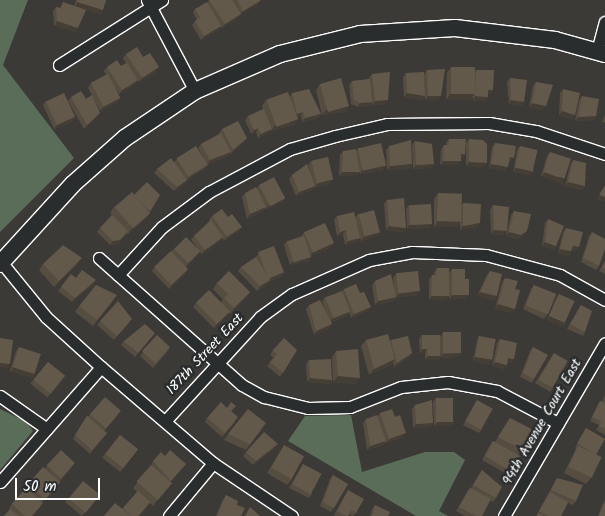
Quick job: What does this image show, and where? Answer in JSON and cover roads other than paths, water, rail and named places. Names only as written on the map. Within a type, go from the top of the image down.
[{"type":"street","points":[[60,65],[149,4],[162,0]]},
{"type":"street","points":[[149,4],[194,91]]},
{"type":"street","points":[[292,516],[213,463],[167,419],[101,367],[46,317],[1,264],[110,151],[194,91],[280,54],[360,34],[412,29],[499,31],[601,53],[605,22]]},
{"type":"street","points":[[118,275],[162,227],[209,192],[267,159],[335,136],[387,124],[489,123],[536,132],[605,154]]},
{"type":"street","name":"187th Street East","points":[[167,419],[215,361],[292,294],[369,260],[412,252],[452,251],[522,262],[560,275],[605,300]]},
{"type":"street","points":[[99,258],[215,361],[264,397],[308,408],[350,407],[401,387],[448,382],[497,391],[558,423]]},
{"type":"street","name":"94th Avenue Court East","points":[[504,516],[605,343]]},
{"type":"street","points":[[0,482],[101,367]]},
{"type":"street","points":[[0,396],[47,429]]},
{"type":"street","points":[[169,516],[213,463]]}]
